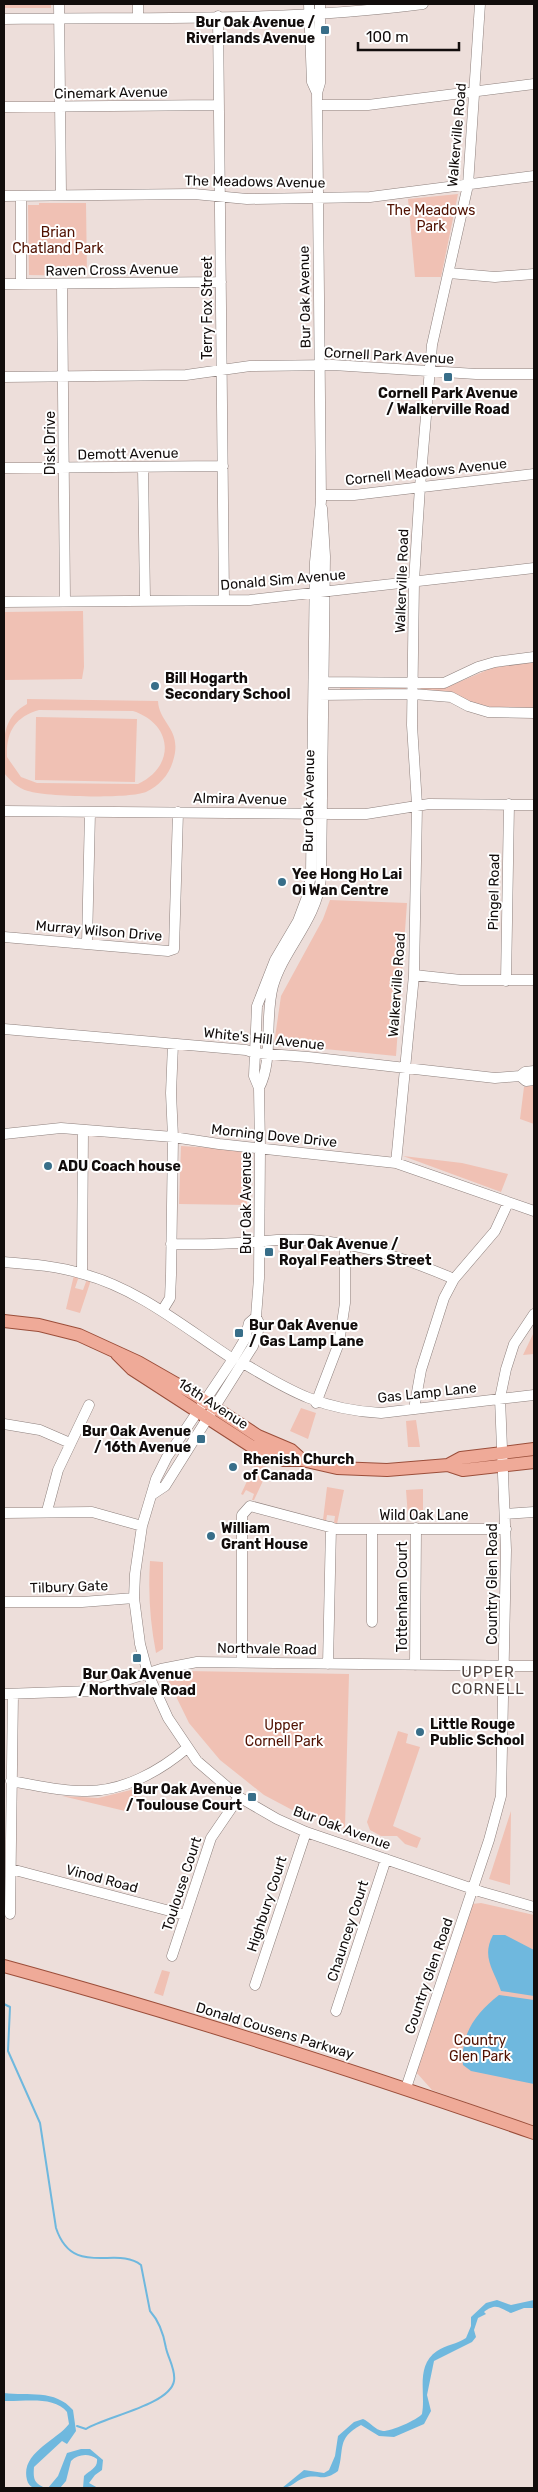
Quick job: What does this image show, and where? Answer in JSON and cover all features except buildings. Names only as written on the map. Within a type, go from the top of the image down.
[{"type":"main road","name":"16th Avenue","points":[[4,1321],[39,1325],[79,1335],[117,1354],[132,1369],[206,1409],[250,1446],[284,1460],[302,1460],[337,1468],[368,1470],[448,1465],[463,1470],[534,1449]]},
{"type":"main road","name":"16th Avenue","points":[[502,1459],[534,1462]]},
{"type":"main road","name":"Donald Cousens Parkway","points":[[4,1966],[223,2030],[406,2088],[534,2133]]},
{"type":"street","points":[[59,4],[61,195]]},
{"type":"street","points":[[138,4],[138,17]]},
{"type":"street","name":"Bur Oak Avenue","points":[[259,1088],[265,1077],[269,1005],[274,984],[313,912],[321,878],[317,814],[320,592],[317,521],[320,498],[317,93],[312,82],[316,11],[309,4]]},
{"type":"street","points":[[4,19],[218,16],[316,11],[369,11],[424,4]]},
{"type":"street","name":"Walkerville Road","points":[[396,1163],[403,1068],[414,975],[417,806],[412,725],[414,581],[420,487],[432,344],[468,185],[476,91],[480,4]]},
{"type":"street","name":"Terry Fox Street","points":[[218,16],[224,600]]},
{"type":"street","points":[[317,105],[368,105],[534,84]]},
{"type":"street","name":"Cinemark Avenue","points":[[4,107],[219,105]]},
{"type":"street","name":"The Meadows Avenue","points":[[4,196],[194,194],[246,199],[370,197],[534,176]]},
{"type":"street","points":[[20,196],[21,284]]},
{"type":"street","points":[[449,273],[495,277],[534,274]]},
{"type":"street","name":"Raven Cross Avenue","points":[[4,284],[221,282]]},
{"type":"street","name":"Disk Drive","points":[[62,284],[65,601]]},
{"type":"street","name":"Cornell Park Avenue","points":[[4,377],[186,375],[250,366],[370,366],[431,371],[534,374]]},
{"type":"street","name":"Demott Avenue","points":[[4,468],[223,466]]},
{"type":"street","points":[[144,467],[145,600]]},
{"type":"street","name":"Cornell Meadows Avenue","points":[[320,498],[534,474]]},
{"type":"street","name":"Donald Sim Avenue","points":[[4,602],[250,600],[534,568]]},
{"type":"street","points":[[319,682],[413,682],[444,684],[478,667],[496,662],[534,657]]},
{"type":"street","points":[[319,695],[413,694],[450,697],[468,706],[488,712],[534,713]]},
{"type":"street","name":"Pingel Road","points":[[506,981],[509,804]]},
{"type":"street","name":"Almira Avenue","points":[[4,811],[366,814],[417,806],[534,805]]},
{"type":"street","points":[[87,944],[90,812]]},
{"type":"street","name":"Murray Wilson Drive","points":[[4,937],[168,951],[174,949],[178,812]]},
{"type":"street","name":"Bur Oak Avenue","points":[[317,814],[307,897],[298,921],[266,979],[257,1006],[254,1076],[259,1088],[260,1243],[256,1317],[250,1323],[238,1361],[206,1409],[167,1457],[156,1479],[142,1526],[135,1574],[134,1598],[140,1644],[148,1674],[168,1718],[187,1748],[197,1761],[238,1797],[306,1832],[473,1889],[534,1907]]},
{"type":"street","points":[[414,975],[462,980],[534,980]]},
{"type":"street","name":"White's Hill Avenue","points":[[4,1029],[246,1050],[255,1053],[495,1078],[520,1076],[525,1072],[534,1071]]},
{"type":"street","points":[[162,1311],[170,1298],[173,1044]]},
{"type":"street","name":"White's Hill Avenue","points":[[520,1076],[526,1081],[534,1080]]},
{"type":"street","name":"Morning Dove Drive","points":[[4,1134],[40,1129],[83,1130],[173,1137],[396,1163],[534,1211]]},
{"type":"street","points":[[82,1273],[83,1130]]},
{"type":"street","points":[[414,1409],[414,1398],[432,1332],[444,1298],[454,1279],[494,1231],[508,1203]]},
{"type":"street","points":[[171,1244],[260,1243],[277,1240],[345,1245],[395,1255],[454,1279]]},
{"type":"street","points":[[316,1403],[339,1343],[345,1304],[345,1245]]},
{"type":"street","name":"Gas Lamp Lane","points":[[4,1262],[39,1265],[82,1273],[123,1289],[162,1311],[238,1361],[295,1394],[316,1403],[381,1413],[534,1395]]},
{"type":"street","name":"Country Glen Road","points":[[406,2088],[473,1889],[501,1796],[505,1667],[506,1514],[500,1398],[514,1344],[534,1314]]},
{"type":"street","points":[[47,1512],[58,1470],[88,1405]]},
{"type":"street","points":[[4,1424],[40,1430],[70,1443]]},
{"type":"street","name":"Wild Oak Lane","points":[[242,1662],[242,1515],[245,1510],[254,1506],[330,1527],[372,1529],[506,1529]]},
{"type":"street","points":[[4,1513],[92,1512],[142,1526]]},
{"type":"street","points":[[506,1514],[534,1512]]},
{"type":"street","points":[[328,1664],[330,1527]]},
{"type":"street","name":"Tottenham Court","points":[[415,1665],[416,1528]]},
{"type":"street","name":"Wild Oak Lane","points":[[372,1529],[372,1622]]},
{"type":"street","name":"Tilbury Gate","points":[[4,1602],[82,1602],[134,1598]]},
{"type":"street","name":"Northvale Road","points":[[9,1694],[92,1691],[197,1662],[534,1666]]},
{"type":"street","points":[[9,1694],[12,1781],[10,1914]]},
{"type":"street","points":[[12,1781],[78,1791],[95,1791],[147,1777],[187,1748]]},
{"type":"street","name":"Toulouse Court","points":[[172,1956],[211,1838],[238,1797]]},
{"type":"street","name":"Highbury Court","points":[[255,1985],[306,1832]]},
{"type":"street","name":"Chauncey Court","points":[[336,2011],[386,1859]]},
{"type":"street","name":"Vinod Road","points":[[11,1869],[185,1915]]},
{"type":"green space","points":[[4,4],[51,4],[51,8],[4,8]]},
{"type":"green space","name":"The Meadows Park","points":[[458,194],[441,277],[415,277],[408,199]]},
{"type":"green space","name":"Brian Chatland Park","points":[[39,203],[86,203],[87,276],[29,275],[28,205],[39,205]]},
{"type":"green space","points":[[83,611],[84,667],[82,679],[4,680],[4,612]]},
{"type":"green space","points":[[534,661],[534,709],[501,709],[420,692],[421,686],[452,685],[492,668]]},
{"type":"green space","points":[[340,685],[405,686],[406,689],[340,692]]},
{"type":"green space","points":[[27,699],[158,701],[159,709],[175,741],[171,766],[163,780],[155,787],[137,794],[123,796],[69,796],[24,790],[14,784],[4,773],[4,742],[5,732],[12,717],[27,704]],"holes":[[[39,710],[133,711],[146,717],[156,725],[162,735],[165,746],[164,756],[159,767],[138,784],[37,783],[21,777],[7,757],[10,733],[18,721]]]},
{"type":"green space","points":[[36,717],[137,719],[135,782],[35,780]]},
{"type":"green space","points":[[330,900],[407,903],[396,1056],[274,1044],[281,996],[323,919]]},
{"type":"green space","points":[[534,1085],[534,1124],[520,1119],[524,1087]]},
{"type":"green space","points":[[181,1146],[246,1150],[247,1205],[179,1204]]},
{"type":"green space","points":[[403,1156],[462,1163],[508,1174],[501,1192]]},
{"type":"green space","points":[[74,1275],[79,1276],[75,1288],[83,1290],[87,1279],[91,1280],[80,1313],[66,1309]]},
{"type":"green space","points":[[534,1332],[534,1354],[523,1355]]},
{"type":"green space","points":[[301,1408],[316,1413],[308,1439],[290,1431]]},
{"type":"green space","points":[[416,1420],[420,1447],[408,1447],[406,1421]]},
{"type":"green space","points":[[256,1462],[269,1468],[254,1500],[252,1500],[254,1494],[246,1490],[243,1495],[241,1494]]},
{"type":"green space","points":[[327,1487],[344,1490],[337,1524],[334,1523],[335,1516],[327,1515],[326,1521],[323,1520]]},
{"type":"green space","points":[[423,1489],[423,1517],[408,1517],[406,1490]]},
{"type":"green space","points":[[150,1561],[163,1562],[163,1649],[156,1653],[150,1607]]},
{"type":"green space","name":"Upper Cornell Park","points":[[186,1671],[349,1674],[345,1828],[296,1812],[264,1795],[220,1760],[189,1723],[166,1676]]},
{"type":"green space","points":[[398,1731],[408,1734],[406,1743],[420,1747],[393,1826],[421,1838],[417,1848],[405,1844],[397,1836],[381,1836],[370,1830],[367,1822]]},
{"type":"green space","points":[[139,1788],[133,1806],[125,1811],[62,1796],[98,1798]]},
{"type":"green space","points":[[511,1811],[510,1885],[489,1879]]},
{"type":"green space","name":"Country Glen Park","points":[[481,1903],[534,1915],[534,2127],[432,2090],[416,2072],[472,1904]]},
{"type":"green space","points":[[162,1970],[170,1972],[163,1996],[154,1993]]},
{"type":"water","points":[[493,1935],[505,1935],[534,1950],[534,1996],[501,1991],[488,1957],[488,1950]]},
{"type":"water","points":[[499,1995],[534,2000],[534,2084],[471,2071],[463,2065],[464,2044],[471,2025],[483,2009]]},
{"type":"water","points":[[497,2300],[511,2305],[534,2300],[534,2308],[524,2308],[511,2313],[498,2307],[488,2309],[484,2312],[486,2314],[478,2318],[474,2330],[476,2337],[472,2342],[434,2361],[427,2395],[431,2411],[424,2424],[394,2437],[379,2436],[361,2425],[353,2430],[345,2440],[338,2471],[333,2475],[304,2478],[288,2487],[282,2488],[304,2470],[324,2473],[329,2470],[335,2456],[338,2436],[354,2422],[363,2419],[377,2429],[387,2431],[410,2422],[422,2414],[424,2372],[430,2357],[440,2349],[466,2338],[471,2326],[471,2317],[486,2303]]},
{"type":"water","points":[[4,2393],[50,2396],[66,2403],[73,2410],[76,2431],[67,2444],[62,2441],[34,2467],[35,2480],[39,2485],[46,2488],[34,2488],[30,2485],[27,2480],[26,2471],[29,2462],[40,2448],[69,2424],[67,2412],[54,2403],[46,2401],[4,2401]]},
{"type":"water","points":[[81,2449],[90,2449],[103,2460],[102,2470],[89,2483],[98,2488],[83,2488],[84,2476],[95,2467],[97,2462],[97,2459],[94,2457],[84,2455],[71,2461],[66,2481],[60,2488],[48,2488],[58,2476],[67,2453]]},
{"type":"waterway","points":[[4,2004],[10,2007],[8,2051],[40,2123],[56,2228],[64,2243],[73,2252],[84,2257],[120,2258],[131,2260],[141,2265],[150,2311],[161,2329],[174,2373],[174,2381],[170,2389],[149,2404],[86,2429],[77,2426]]},
{"type":"place","name":"Bur Oak Avenue / Riverlands Avenue","points":[[325,30]]},
{"type":"place","name":"Cornell Park Avenue / Walkerville Road","points":[[448,377]]},
{"type":"place","name":"Bill Hogarth Secondary School","points":[[155,686]]},
{"type":"place","name":"Yee Hong Ho Lai Oi Wan Centre","points":[[282,882]]},
{"type":"place","name":"ADU Coach house","points":[[48,1166]]},
{"type":"place","name":"Bur Oak Avenue / Royal Feathers Street","points":[[269,1252]]},
{"type":"place","name":"Bur Oak Avenue / Gas Lamp Lane","points":[[239,1333]]},
{"type":"place","name":"Bur Oak Avenue / 16th Avenue","points":[[201,1439]]},
{"type":"place","name":"Rhenish Church of Canada","points":[[233,1467]]},
{"type":"place","name":"William Grant House","points":[[211,1536]]},
{"type":"place","name":"Bur Oak Avenue / Northvale Road","points":[[137,1658]]},
{"type":"place","name":"Little Rouge Public School","points":[[420,1732]]},
{"type":"place","name":"Bur Oak Avenue / Toulouse Court","points":[[252,1797]]},
{"type":"district","name":"UPPER CORNELL","points":[[488,1680]]}]
